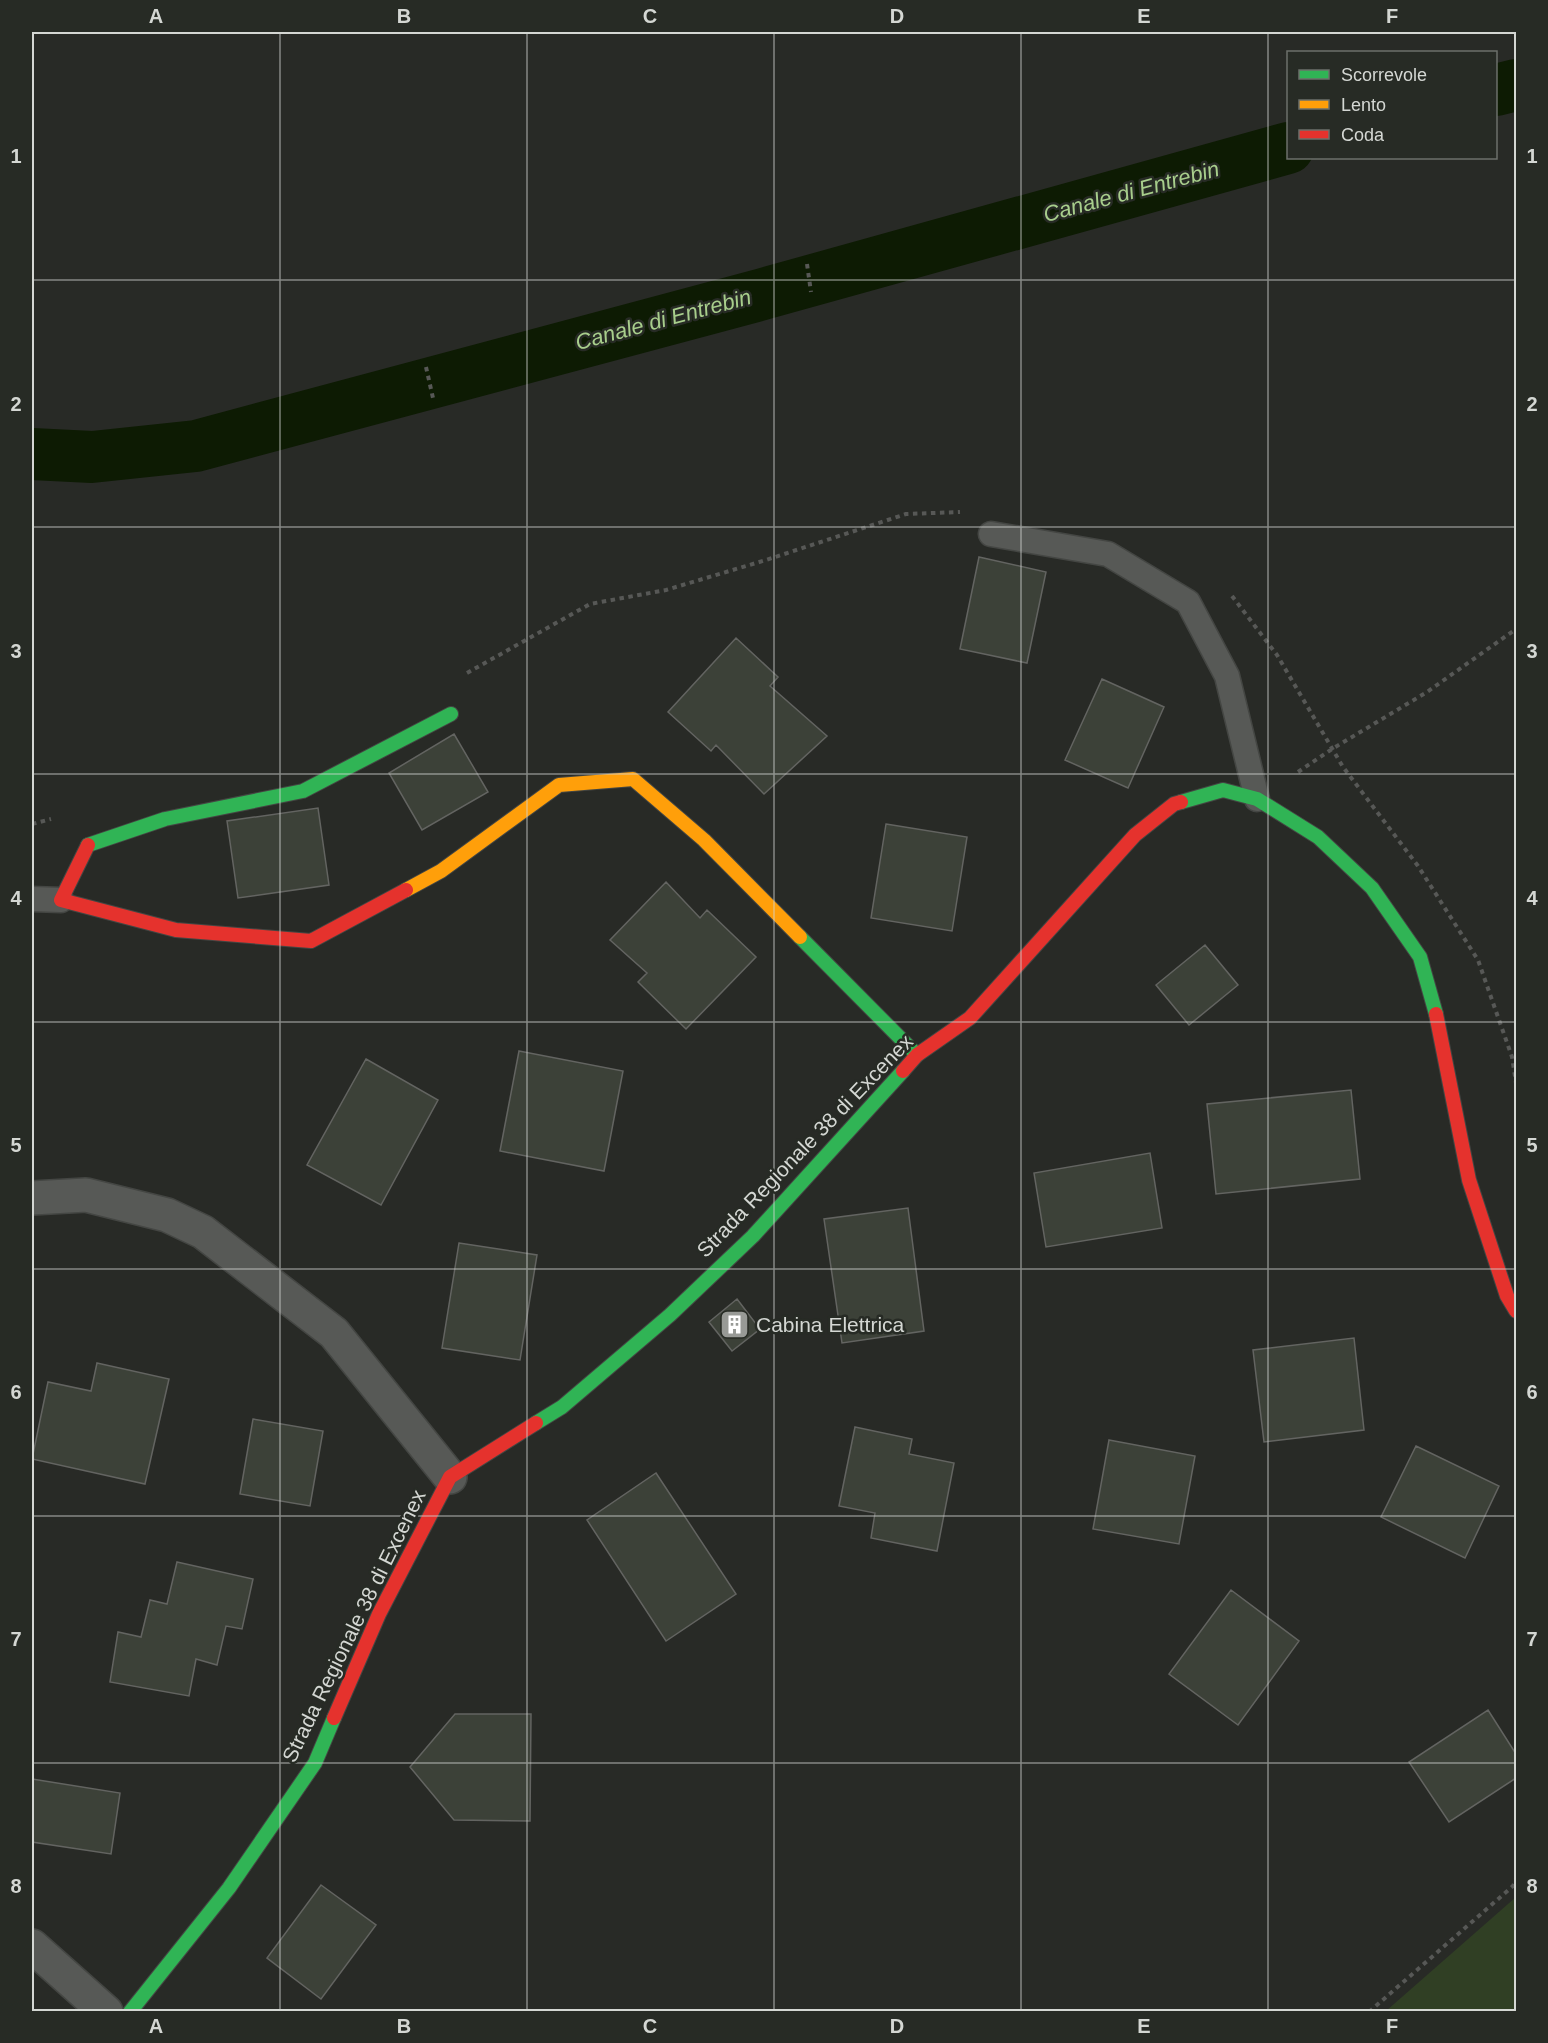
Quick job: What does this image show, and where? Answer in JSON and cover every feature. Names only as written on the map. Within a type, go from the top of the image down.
[{"type":"street","points":[[451,714],[303,790],[165,819],[87,845],[61,900],[176,930],[311,940],[441,871],[559,785],[633,779],[704,840],[917,1054]]},
{"type":"street","name":"Strada Regionale 38 di Excenex","points":[[130,2012],[229,1888],[315,1763],[379,1614],[450,1477],[562,1407],[670,1315],[753,1236],[917,1054],[970,1018],[1135,835],[1174,804],[1222,790],[1257,799],[1318,837],[1372,888],[1420,957],[1440,1027],[1469,1180],[1507,1296],[1516,1311]]},
{"type":"street","points":[[32,1198],[86,1196],[167,1215],[204,1232],[334,1333],[450,1477]]},
{"type":"street","points":[[32,1946],[106,2012]]},
{"type":"lane","points":[[991,534],[1108,554],[1188,602],[1227,676],[1257,799]]},
{"type":"lane","points":[[32,899],[61,900]]},
{"type":"path","points":[[807,264],[811,292]]},
{"type":"path","points":[[426,367],[433,398]]},
{"type":"path","points":[[459,677],[590,604],[666,590],[906,514],[970,511]]},
{"type":"path","points":[[1227,590],[1277,655],[1343,767],[1418,866],[1478,960],[1512,1057],[1516,1083]]},
{"type":"path","points":[[1257,799],[1332,749],[1427,692],[1516,629]]},
{"type":"path","points":[[32,824],[59,817]]},
{"type":"path","points":[[1369,2012],[1513,1886],[1516,1879]]},
{"type":"green space","points":[[1516,1897],[1516,2011],[1386,2011]]},
{"type":"building","points":[[979,557],[1046,572],[1027,663],[960,649]]},
{"type":"building","points":[[736,638],[778,677],[770,686],[827,736],[764,794],[716,745],[711,751],[668,712]]},
{"type":"building","points":[[1102,679],[1164,707],[1128,788],[1065,760]]},
{"type":"building","points":[[454,734],[488,792],[422,830],[389,773]]},
{"type":"building","points":[[318,808],[329,885],[238,898],[227,821]]},
{"type":"building","points":[[886,824],[967,837],[952,931],[871,918]]},
{"type":"building","points":[[666,882],[700,918],[707,910],[756,957],[686,1029],[638,982],[647,973],[610,940]]},
{"type":"building","points":[[1205,945],[1238,985],[1189,1025],[1156,985]]},
{"type":"building","points":[[519,1051],[623,1071],[604,1171],[500,1151]]},
{"type":"building","points":[[366,1059],[438,1100],[381,1205],[307,1165]]},
{"type":"building","points":[[1351,1090],[1360,1179],[1216,1194],[1207,1104]]},
{"type":"building","points":[[1150,1153],[1162,1228],[1046,1247],[1034,1173]]},
{"type":"building","points":[[908,1208],[924,1331],[842,1343],[824,1219]]},
{"type":"building","points":[[459,1243],[537,1255],[520,1360],[442,1348]]},
{"type":"building","name":"Cabina Elettrica","points":[[737,1299],[760,1329],[732,1351],[709,1322]]},
{"type":"building","points":[[1354,1338],[1364,1430],[1264,1442],[1253,1350]]},
{"type":"building","points":[[97,1363],[169,1379],[145,1484],[32,1459],[48,1382],[91,1391]]},
{"type":"building","points":[[253,1419],[323,1431],[310,1506],[240,1494]]},
{"type":"building","points":[[855,1427],[912,1439],[909,1454],[954,1463],[937,1551],[871,1538],[875,1513],[839,1506]]},
{"type":"building","points":[[1109,1440],[1195,1456],[1179,1544],[1093,1529]]},
{"type":"building","points":[[1416,1446],[1499,1486],[1465,1558],[1381,1517]]},
{"type":"building","points":[[656,1473],[736,1594],[666,1641],[587,1520]]},
{"type":"building","points":[[177,1562],[253,1579],[242,1629],[226,1626],[217,1665],[196,1659],[189,1696],[110,1682],[118,1632],[141,1637],[150,1600],[167,1604]]},
{"type":"building","points":[[1231,1590],[1299,1641],[1238,1725],[1169,1674]]},
{"type":"building","points":[[1488,1710],[1516,1754],[1516,1778],[1449,1822],[1409,1762]]},
{"type":"building","points":[[455,1714],[531,1714],[530,1821],[454,1820],[410,1767]]},
{"type":"building","points":[[32,1779],[120,1793],[111,1854],[32,1842]]},
{"type":"building","points":[[321,1885],[376,1925],[321,1999],[267,1958]]},
{"type":"waterway","name":"Canale di Entrebin","points":[[1497,90],[1516,85]]},
{"type":"waterway","name":"Canale di Entrebin","points":[[32,454],[92,457],[196,446],[763,294],[1287,148]]},
{"type":"traffic: fast","points":[[88,845],[165,819],[303,791],[451,714]]},
{"type":"traffic: fast","points":[[1181,802],[1223,790],[1257,799],[1318,837],[1372,888],[1420,957],[1436,1014]]},
{"type":"traffic: fast","points":[[800,937],[917,1055]]},
{"type":"traffic: fast","points":[[536,1423],[562,1407],[670,1315],[753,1236],[903,1071]]},
{"type":"traffic: fast","points":[[130,2012],[229,1888],[315,1763],[334,1718]]},
{"type":"traffic: slow","points":[[406,890],[441,871],[559,785],[633,779],[704,840],[800,937]]},
{"type":"traffic: jam","points":[[903,1071],[917,1055],[970,1018],[1135,835],[1174,804],[1181,802]]},
{"type":"traffic: jam","points":[[88,845],[61,900],[176,930],[311,941],[406,890]]},
{"type":"traffic: jam","points":[[1436,1014],[1469,1180],[1507,1296],[1516,1311]]},
{"type":"traffic: jam","points":[[334,1718],[379,1614],[450,1477],[536,1423]]},
{"type":"place","name":"Cabina Elettrica","points":[[735,1325]]}]
